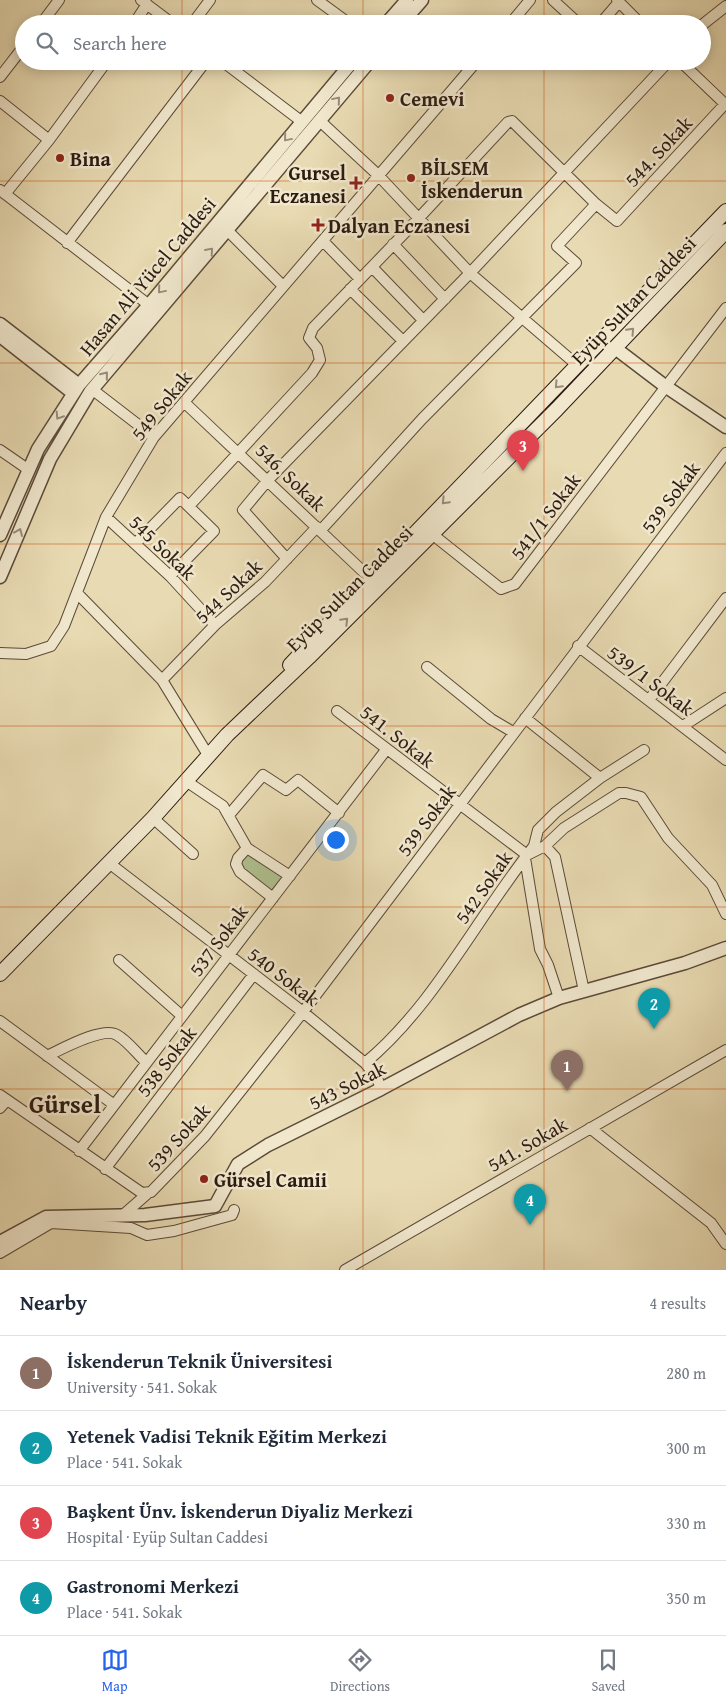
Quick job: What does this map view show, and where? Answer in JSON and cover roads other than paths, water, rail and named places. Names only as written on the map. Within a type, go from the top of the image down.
[{"type":"main road","points":[[284,678],[290,665],[307,645],[726,211]]},
{"type":"main road","name":"Eyüp Sultan Caddesi","points":[[0,974],[153,818],[208,755],[284,678],[310,657],[432,534],[615,348],[726,231]]},
{"type":"street","points":[[48,15],[59,0]]},
{"type":"street","points":[[199,15],[210,0]]},
{"type":"street","points":[[317,0],[338,15]]},
{"type":"street","points":[[394,15],[407,0]]},
{"type":"street","points":[[412,15],[422,0]]},
{"type":"street","points":[[518,15],[530,0]]},
{"type":"street","points":[[554,0],[570,15]]},
{"type":"street","points":[[608,15],[620,1],[633,15]]},
{"type":"street","points":[[138,15],[144,2],[161,15]]},
{"type":"street","points":[[711,18],[726,6]]},
{"type":"street","points":[[1,75],[15,57]]},
{"type":"street","points":[[100,70],[49,140],[2,192],[149,306]]},
{"type":"street","points":[[67,243],[199,70]]},
{"type":"street","points":[[234,70],[301,121]]},
{"type":"street","name":"Hasan Ali Yücel Caddesi","points":[[0,535],[49,430],[76,389],[149,306],[345,70]]},
{"type":"street","points":[[0,577],[50,459],[73,418],[93,390],[362,70]]},
{"type":"street","name":"549 Sokak","points":[[0,653],[26,654],[51,646],[64,626],[106,517],[154,437],[469,70]]},
{"type":"street","points":[[287,559],[243,510],[268,480],[470,273],[660,70]]},
{"type":"street","points":[[690,70],[726,104]]},
{"type":"street","points":[[0,101],[49,140]]},
{"type":"street","name":"544. Sokak","points":[[596,204],[617,221],[726,104]]},
{"type":"street","points":[[320,120],[378,175],[470,273],[577,365]]},
{"type":"street","points":[[189,506],[312,373],[320,360],[317,348],[309,338],[312,328],[512,120],[596,204],[557,246],[576,263],[521,318]]},
{"type":"street","points":[[228,231],[283,286]]},
{"type":"street","points":[[323,241],[360,279]]},
{"type":"street","points":[[393,244],[445,299]]},
{"type":"street","points":[[372,267],[423,320]]},
{"type":"street","points":[[350,289],[403,341]]},
{"type":"street","points":[[665,386],[726,308]]},
{"type":"street","name":"544 Sokak","points":[[162,680],[215,625],[265,582],[319,529],[422,419],[521,318]]},
{"type":"street","points":[[0,324],[76,389]]},
{"type":"street","points":[[0,336],[76,389]]},
{"type":"street","points":[[615,348],[665,386],[726,427]]},
{"type":"street","name":"541/1 Sokak","points":[[432,534],[501,589],[512,586],[665,386]]},
{"type":"street","points":[[93,390],[154,437]]},
{"type":"street","name":"546. Sokak","points":[[185,402],[239,451],[370,579]]},
{"type":"street","points":[[0,450],[29,470]]},
{"type":"street","name":"539 Sokak","points":[[122,1215],[144,1193],[151,1192],[205,1136],[303,1012],[578,646],[726,453]]},
{"type":"street","points":[[135,544],[180,498],[189,506],[214,531],[170,576]]},
{"type":"street","name":"545 Sokak","points":[[106,517],[170,576],[215,625]]},
{"type":"street","points":[[77,592],[162,680],[208,755]]},
{"type":"street","points":[[650,700],[726,598]]},
{"type":"street","name":"539/1 Sokak","points":[[578,646],[726,760]]},
{"type":"street","points":[[427,668],[491,719],[513,732]]},
{"type":"street","points":[[683,726],[726,698]]},
{"type":"street","name":"541. Sokak","points":[[336,711],[526,856]]},
{"type":"street","points":[[525,718],[600,778]]},
{"type":"street","name":"537 Sokak","points":[[78,1151],[386,750]]},
{"type":"street","name":"542 Sokak","points":[[365,1063],[389,1042],[407,1021],[534,846],[538,830],[556,812],[600,778],[644,750]]},
{"type":"street","points":[[229,814],[263,775],[286,790],[298,780],[339,813]]},
{"type":"street","points":[[186,781],[223,806],[247,848],[290,876]]},
{"type":"street","points":[[559,998],[548,965],[540,949],[526,856],[545,846],[564,828],[619,793],[626,792],[641,798],[668,838],[712,885],[726,914]]},
{"type":"street","points":[[153,818],[194,854]]},
{"type":"street","points":[[545,846],[555,857],[584,991]]},
{"type":"street","points":[[247,848],[238,858],[236,864],[240,872],[273,898]]},
{"type":"street","name":"540 Sokak","points":[[109,863],[303,1012],[365,1063],[377,1078],[381,1089]]},
{"type":"street","name":"543 Sokak","points":[[0,1242],[46,1217],[122,1215],[215,1206],[238,1164],[268,1145],[381,1089],[519,1015],[559,998],[685,964],[726,948]]},
{"type":"street","points":[[119,960],[182,1016]]},
{"type":"street","name":"538 Sokak","points":[[105,1169],[254,974]]},
{"type":"street","points":[[0,1021],[113,1104]]},
{"type":"street","points":[[47,1056],[95,1035],[110,1032],[117,1034],[146,1062]]},
{"type":"street","name":"541. Sokak","points":[[345,1270],[726,1050]]},
{"type":"street","points":[[2,1101],[144,1193]]},
{"type":"street","points":[[590,1128],[711,1223],[726,1244]]},
{"type":"street","points":[[0,1253],[51,1223],[131,1228],[147,1235],[174,1232],[232,1215],[234,1210]]},
{"type":"place","name":"Cemevi","points":[[390,98]]},
{"type":"place","name":"Bina","points":[[60,158]]},
{"type":"place","name":"BİLSEM İskenderun","points":[[411,178]]},
{"type":"place","name":"Gursel Eczanesi","points":[[356,183]]},
{"type":"place","name":"Dalyan Eczanesi","points":[[318,225]]},
{"type":"place","name":"Başkent Ünv. İskenderun Diyaliz Merkezi","points":[[523,471]]},
{"type":"place","name":"Yetenek Vadisi Teknik Eğitim Merkezi","points":[[654,1029]]},
{"type":"place","name":"İskenderun Teknik Üniversitesi","points":[[567,1091]]},
{"type":"place","name":"Gürsel Camii","points":[[204,1179]]},
{"type":"place","name":"Gastronomi Merkezi","points":[[530,1225]]},
{"type":"district","name":"Gürsel","points":[[65,1104]]}]
